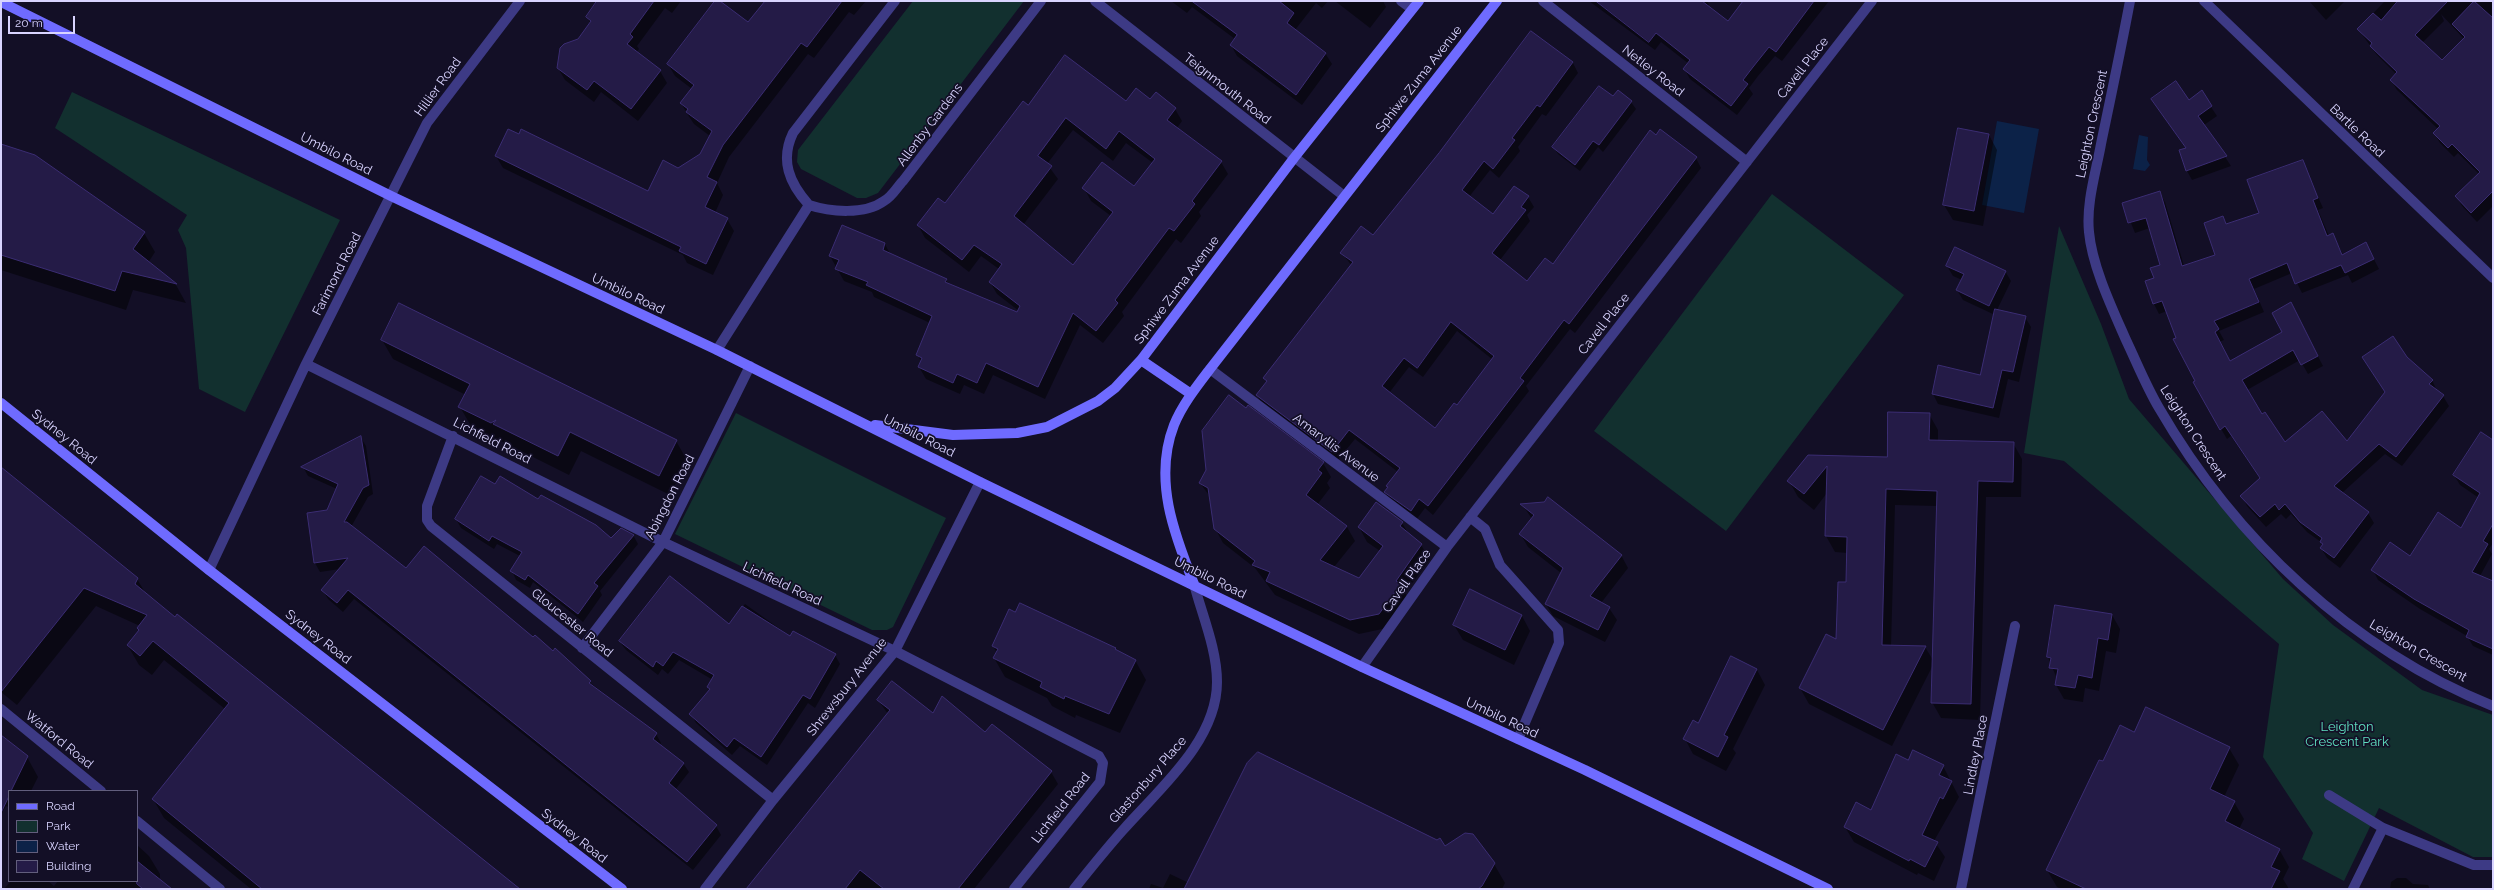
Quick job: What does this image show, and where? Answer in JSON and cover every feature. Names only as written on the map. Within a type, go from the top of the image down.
[{"type":"main road","name":"Sphiwe Zuma Avenue","points":[[1194,584],[1173,530],[1166,488],[1168,450],[1174,425],[1191,394],[1496,1]]},
{"type":"main road","name":"Umbilo Road","points":[[1,2],[391,196],[750,366],[980,482],[1828,889]]},
{"type":"main road","name":"Sphiwe Zuma Avenue","points":[[867,424],[953,435],[1017,433],[1047,427],[1098,401],[1116,388],[1140,360],[1294,158],[1416,5]]},
{"type":"main road","points":[[1140,360],[1191,394]]},
{"type":"main road","name":"Sydney Road","points":[[1,403],[209,570],[622,889]]},
{"type":"street","name":"Hillier Road","points":[[391,196],[427,123],[520,1]]},
{"type":"street","points":[[717,350],[809,205],[792,180],[785,158],[786,147],[792,133],[895,1]]},
{"type":"street","name":"Allenby Gardens","points":[[809,205],[830,210],[858,210],[885,201],[903,181],[1041,1]]},
{"type":"street","name":"Teignmouth Road","points":[[1095,1],[1344,196]]},
{"type":"street","points":[[1401,1],[1416,5]]},
{"type":"street","name":"Netley Road","points":[[1543,1],[1747,162]]},
{"type":"street","name":"Cavell Place","points":[[1362,666],[1446,547],[1872,1]]},
{"type":"street","name":"Leighton Crescent","points":[[2130,1],[2092,190],[2088,230],[2091,245],[2114,313],[2158,407],[2212,487],[2277,563],[2310,592],[2377,646],[2472,697],[2493,706]]},
{"type":"street","name":"Bartle Road","points":[[2204,1],[2493,278]]},
{"type":"street","name":"Farimond Road","points":[[209,570],[306,364],[391,196]]},
{"type":"street","name":"Lichfield Road","points":[[306,364],[663,542],[895,651],[1093,752],[1103,763],[1100,782],[1014,889]]},
{"type":"street","name":"Abingdon Road","points":[[582,648],[663,542],[750,366]]},
{"type":"street","name":"Amaryllis Avenue","points":[[1210,369],[1446,547]]},
{"type":"street","name":"Gloucester Road","points":[[452,436],[428,506],[428,520],[431,526],[773,800]]},
{"type":"street","name":"Shrewsbury Avenue","points":[[705,889],[773,800],[895,651],[980,482]]},
{"type":"street","points":[[1470,517],[1485,529],[1500,565],[1558,630],[1559,643],[1518,739]]},
{"type":"street","name":"Glastonbury Place","points":[[1074,889],[1117,836],[1188,757],[1213,713],[1217,683],[1215,662],[1194,584]]},
{"type":"street","name":"Lindley Place","points":[[1961,889],[2015,626]]},
{"type":"street","name":"Watford Road","points":[[1,709],[100,790]]},
{"type":"street","points":[[2329,795],[2383,828],[2474,865],[2493,865]]},
{"type":"street","points":[[138,822],[220,889]]},
{"type":"street","points":[[2353,889],[2383,828]]},
{"type":"green space","points":[[913,1],[1024,1],[878,193],[866,198],[857,198],[801,169],[797,162],[798,150]]},
{"type":"green space","points":[[72,92],[340,220],[245,412],[199,389],[186,248],[178,230],[187,215],[55,128]]},
{"type":"green space","points":[[1772,194],[1904,295],[1726,531],[1594,431]]},
{"type":"green space","name":"Leighton Crescent Park","points":[[2059,226],[2101,324],[2129,399],[2283,579],[2333,625],[2422,690],[2493,715],[2493,857],[2473,857],[2379,808],[2344,881],[2302,859],[2313,833],[2263,757],[2279,644],[2064,461],[2024,453]]},
{"type":"green space","points":[[736,413],[946,518],[893,627],[887,630],[872,630],[675,534]]},
{"type":"water","points":[[1997,121],[2039,129],[2024,213],[1982,205]]},
{"type":"water","points":[[2139,135],[2148,137],[2147,160],[2150,165],[2145,171],[2133,169]]},
{"type":"building","points":[[597,1],[654,1],[630,34],[633,37],[627,44],[661,70],[631,109],[594,81],[587,90],[557,68],[560,48],[564,44],[578,39],[591,21],[586,17]]},
{"type":"building","points":[[715,1],[720,1],[748,22],[765,1],[842,1],[807,47],[801,43],[723,145],[707,177],[717,182],[705,207],[728,218],[706,264],[679,251],[681,247],[495,156],[508,129],[519,134],[521,129],[648,191],[663,160],[678,168],[700,154],[712,131],[686,112],[688,109],[680,103],[694,85],[667,64]]},
{"type":"building","points":[[1192,1],[1279,1],[1294,13],[1287,23],[1326,53],[1296,95],[1230,45],[1237,35]]},
{"type":"building","points":[[1596,1],[1702,1],[1728,21],[1743,1],[1814,1],[1776,52],[1769,47],[1753,67],[1743,80],[1748,84],[1731,106],[1683,69],[1690,60],[1656,33],[1649,42]]},
{"type":"building","points":[[2398,1],[2448,1],[2415,35],[2442,60],[2465,37],[2452,24],[2474,1],[2493,18],[2493,191],[2471,213],[2455,196],[2480,172],[2452,144],[2448,148],[2433,133],[2440,126],[2390,80],[2397,72],[2370,46],[2372,43],[2357,29],[2373,13],[2381,20]]},
{"type":"building","points":[[1531,31],[1573,62],[1540,107],[1537,105],[1512,138],[1515,140],[1493,169],[1484,161],[1462,190],[1493,214],[1514,186],[1529,196],[1521,207],[1526,210],[1492,253],[1527,281],[1545,258],[1553,264],[1650,130],[1656,135],[1660,129],[1697,157],[1569,324],[1564,320],[1520,378],[1524,381],[1428,506],[1419,499],[1411,511],[1384,492],[1388,487],[1386,486],[1400,468],[1349,430],[1332,452],[1256,395],[1267,381],[1263,378],[1353,262],[1340,253],[1361,226],[1373,235],[1439,153]],"holes":[[[1451,322],[1494,356],[1457,405],[1454,403],[1435,428],[1382,386],[1404,358],[1417,368]]]},
{"type":"building","points":[[1065,55],[1126,101],[1136,88],[1150,99],[1156,92],[1176,108],[1167,120],[1222,161],[1192,201],[1195,204],[1174,231],[1169,228],[1115,300],[1118,303],[1096,331],[1073,313],[1038,387],[986,363],[977,383],[957,374],[953,383],[918,367],[922,358],[916,355],[932,316],[866,285],[868,282],[835,269],[839,260],[829,256],[842,225],[885,243],[883,250],[947,279],[945,282],[1017,312],[1020,306],[989,282],[1002,264],[974,245],[962,260],[917,225],[938,198],[945,203],[1023,101],[1028,105]],"holes":[[[1066,118],[1106,149],[1119,131],[1155,159],[1134,186],[1102,162],[1082,188],[1113,212],[1073,265],[1014,216],[1052,166],[1038,156]]]},
{"type":"building","points":[[2176,81],[2189,100],[2202,90],[2212,106],[2198,116],[2227,156],[2186,171],[2179,150],[2186,148],[2151,99]]},
{"type":"building","points":[[1599,86],[1613,96],[1618,90],[1632,101],[1599,145],[1593,141],[1575,165],[1552,147]]},
{"type":"building","points":[[1958,128],[1989,134],[1974,211],[1943,205]]},
{"type":"building","points":[[1,144],[35,155],[145,232],[133,249],[177,284],[122,271],[115,291],[1,255]]},
{"type":"building","points":[[2303,160],[2318,198],[2313,200],[2327,236],[2333,233],[2342,255],[2366,242],[2374,259],[2345,273],[2341,265],[2295,284],[2287,263],[2249,279],[2259,302],[2214,321],[2219,329],[2215,332],[2230,361],[2282,332],[2272,313],[2291,302],[2318,356],[2301,365],[2293,350],[2242,380],[2262,414],[2265,412],[2285,442],[2322,411],[2347,441],[2385,392],[2362,357],[2393,336],[2407,357],[2433,380],[2429,384],[2444,395],[2396,457],[2379,444],[2334,486],[2369,512],[2334,558],[2320,548],[2323,544],[2320,542],[2322,538],[2300,522],[2285,504],[2279,510],[2275,504],[2260,517],[2240,496],[2260,478],[2225,426],[2220,430],[2193,382],[2195,381],[2173,339],[2176,338],[2162,301],[2153,304],[2145,281],[2154,278],[2150,268],[2160,265],[2146,218],[2128,223],[2122,203],[2160,191],[2182,266],[2215,255],[2204,223],[2223,216],[2226,224],[2259,213],[2247,180]]},
{"type":"building","points":[[1955,247],[2006,271],[1989,306],[1956,290],[1964,274],[1946,266]]},
{"type":"building","points":[[399,303],[677,440],[659,476],[570,432],[558,456],[493,424],[496,420],[491,423],[458,407],[470,384],[381,340]]},
{"type":"building","points":[[1995,309],[2026,316],[2013,372],[2002,370],[1993,408],[1932,394],[1938,365],[1980,375]]},
{"type":"building","points":[[1229,395],[1246,408],[1248,405],[1324,462],[1318,470],[1322,473],[1306,495],[1347,526],[1320,560],[1359,578],[1383,546],[1358,527],[1376,502],[1403,522],[1400,526],[1422,544],[1396,581],[1401,584],[1379,614],[1350,620],[1266,581],[1270,572],[1252,565],[1255,561],[1214,529],[1208,488],[1199,483],[1206,470],[1202,431]]},
{"type":"building","points":[[1888,412],[1930,413],[1929,440],[2014,442],[2013,482],[1978,481],[1971,704],[1931,703],[1937,491],[1886,489],[1882,645],[1926,646],[1883,730],[1799,688],[1826,634],[1836,639],[1838,582],[1846,582],[1847,537],[1825,536],[1827,466],[1804,494],[1787,481],[1808,455],[1887,457]]},
{"type":"building","points":[[2481,432],[2493,440],[2493,524],[2483,541],[2488,544],[2472,572],[2493,581],[2493,649],[2466,637],[2469,630],[2414,599],[2371,570],[2390,542],[2410,556],[2438,512],[2461,528],[2480,493],[2453,475]]},
{"type":"building","points":[[361,436],[369,485],[363,488],[344,522],[347,522],[406,568],[424,546],[533,637],[535,635],[553,651],[555,648],[591,681],[589,683],[657,733],[653,739],[684,763],[669,783],[717,825],[687,862],[348,590],[337,603],[321,590],[348,558],[314,563],[307,513],[327,510],[338,484],[301,467]]},
{"type":"building","points":[[1,467],[138,578],[135,584],[175,617],[177,614],[520,889],[262,889],[152,799],[229,703],[153,641],[140,656],[127,645],[139,630],[137,628],[147,615],[84,588],[1,692]]},
{"type":"building","points":[[481,476],[495,484],[500,476],[538,499],[541,495],[596,525],[611,538],[621,528],[634,535],[594,583],[598,586],[578,614],[528,575],[525,580],[510,571],[522,552],[492,536],[489,541],[455,519]]},
{"type":"building","points":[[1548,497],[1622,555],[1590,596],[1610,607],[1598,630],[1545,604],[1563,568],[1519,534],[1534,515],[1520,504],[1544,502]]},
{"type":"building","points":[[670,576],[729,624],[742,606],[790,636],[793,631],[836,654],[810,699],[803,695],[761,757],[734,738],[727,747],[689,714],[710,689],[707,687],[714,675],[673,652],[663,666],[656,661],[653,667],[619,641]]},
{"type":"building","points":[[1470,589],[1522,615],[1505,650],[1453,625]]},
{"type":"building","points":[[1020,603],[1116,648],[1115,649],[1136,660],[1109,714],[1065,696],[1064,699],[1040,687],[1042,682],[993,658],[998,649],[992,646],[1009,609],[1015,612]]},
{"type":"building","points":[[2055,605],[2112,614],[2108,640],[2098,638],[2092,678],[2078,675],[2075,688],[2055,685],[2058,669],[2049,668],[2051,658],[2047,657]]},
{"type":"building","points":[[1731,656],[1757,669],[1724,735],[1728,737],[1718,757],[1683,739],[1693,720],[1698,723]]},
{"type":"building","points":[[892,681],[933,713],[942,696],[985,732],[992,724],[1052,771],[958,889],[884,889],[860,870],[845,889],[746,889],[890,710],[877,700]]},
{"type":"building","points":[[2146,707],[2230,747],[2210,789],[2235,801],[2225,821],[2280,849],[2271,867],[2280,871],[2271,889],[2086,889],[2046,870],[2099,760],[2103,761],[2120,725],[2134,732]]},
{"type":"building","points":[[1,735],[28,756],[11,790],[8,790],[8,798],[1,813]]},
{"type":"building","points":[[1913,750],[1944,765],[1939,775],[1952,781],[1943,799],[1940,797],[1922,835],[1938,842],[1925,867],[1910,859],[1909,861],[1844,827],[1856,802],[1871,810],[1896,754],[1908,760]]},
{"type":"building","points":[[1258,752],[1437,840],[1440,838],[1445,846],[1465,833],[1473,834],[1495,863],[1482,886],[1478,889],[1184,889],[1247,763]]},
{"type":"building","points":[[138,862],[172,889],[143,889],[137,884]]}]
